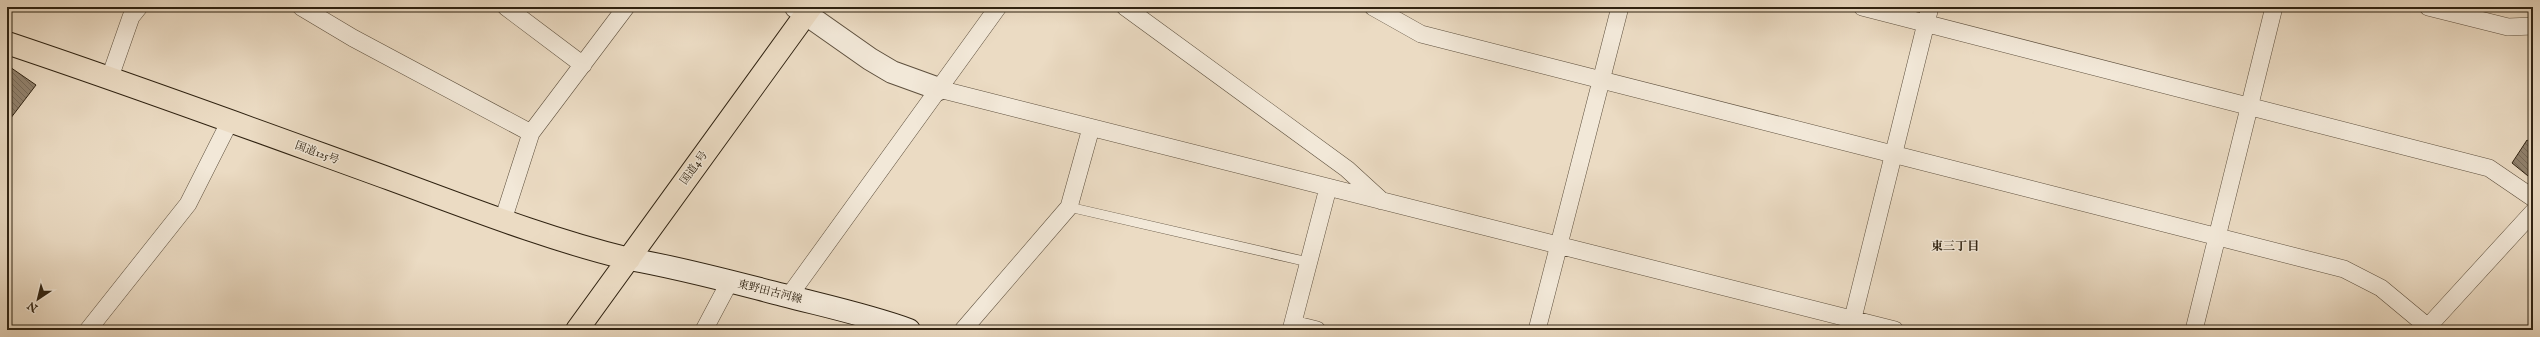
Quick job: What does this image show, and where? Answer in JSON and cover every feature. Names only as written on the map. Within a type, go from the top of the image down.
[{"type":"highway","name":"国道4号","points":[[577,330],[804,9]]},
{"type":"highway","name":"国道125号","points":[[7,43],[110,77],[503,220],[588,249],[628,259]]},
{"type":"main road","points":[[804,9],[892,72],[939,89]]},
{"type":"main road","name":"東野田古河線","points":[[628,259],[789,296],[882,320],[909,330]]},
{"type":"street","points":[[110,77],[132,17],[139,7]]},
{"type":"street","points":[[301,7],[353,38],[531,133]]},
{"type":"street","points":[[506,7],[583,65]]},
{"type":"street","points":[[503,220],[531,133],[626,7]]},
{"type":"street","points":[[789,296],[998,7]]},
{"type":"street","points":[[1125,7],[1347,169],[1384,202]]},
{"type":"street","points":[[1373,7],[1421,34],[1600,81],[2344,269],[2381,288],[2426,328],[2533,212]]},
{"type":"street","points":[[1537,330],[1620,7]]},
{"type":"street","points":[[1862,7],[2250,105],[2489,168],[2533,198]]},
{"type":"street","points":[[1851,325],[1895,156],[1930,7]]},
{"type":"street","points":[[2194,330],[2274,7]]},
{"type":"street","points":[[2428,7],[2508,27],[2533,26]]},
{"type":"street","points":[[939,89],[1558,246],[1851,325],[1895,330]]},
{"type":"street","points":[[88,330],[188,204],[230,121]]},
{"type":"street","points":[[963,330],[1069,206],[1091,128]]},
{"type":"street","points":[[1317,330],[1292,327],[1328,188]]},
{"type":"street","points":[[704,330],[730,282]]},
{"type":"lane","points":[[1069,206],[1308,262]]},
{"type":"building","points":[[7,65],[36,85],[7,123]]},
{"type":"building","points":[[2527,140],[2533,144],[2533,180],[2512,163]]},
{"type":"district","name":"東三丁目","points":[[1955,246]]}]
